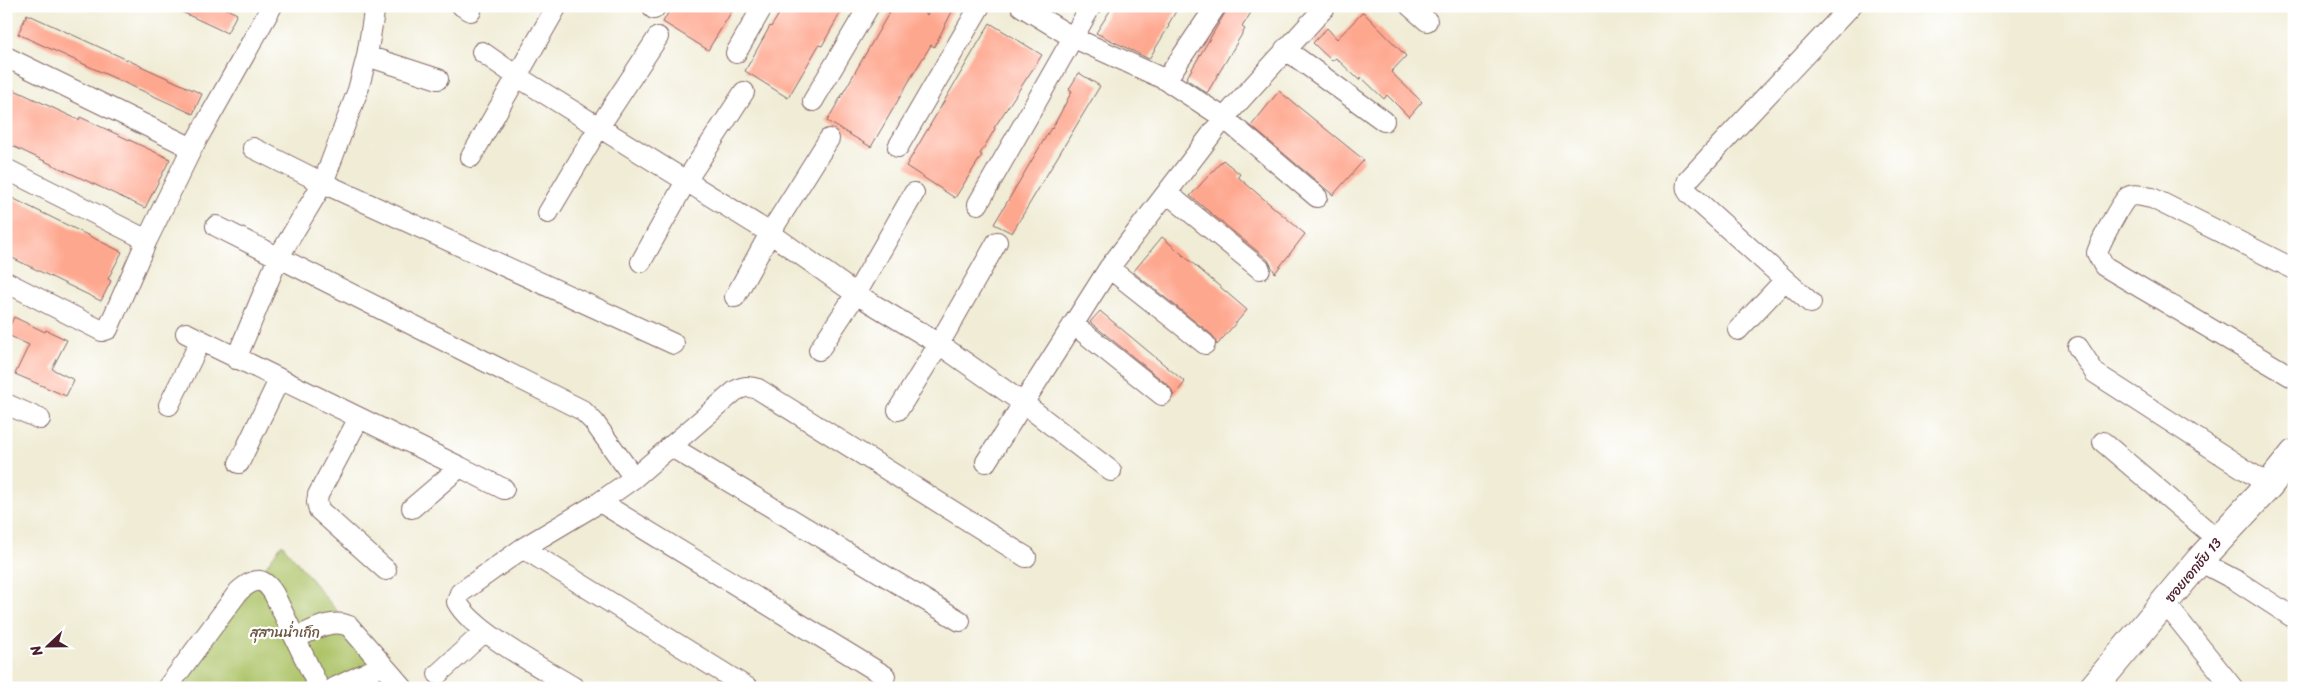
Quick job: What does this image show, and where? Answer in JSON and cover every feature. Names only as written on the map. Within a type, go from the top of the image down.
[{"type":"street","points":[[6,282],[105,331],[192,148],[272,6]]},
{"type":"street","points":[[236,359],[278,258],[323,183],[358,90],[368,56],[375,6]]},
{"type":"street","points":[[471,157],[557,6]]},
{"type":"street","points":[[736,53],[762,6]]},
{"type":"street","points":[[813,101],[869,6]]},
{"type":"street","points":[[898,147],[980,6]]},
{"type":"street","points":[[1021,6],[1072,37],[1166,80],[1224,118],[1317,197]]},
{"type":"street","points":[[978,204],[1091,6]]},
{"type":"street","points":[[1166,80],[1216,6]]},
{"type":"street","points":[[986,462],[1109,268],[1224,118],[1326,6]]},
{"type":"street","points":[[1410,6],[1427,21]]},
{"type":"street","points":[[1810,303],[1692,196],[1688,192],[1686,185],[1710,156],[1851,6]]},
{"type":"street","points":[[548,213],[599,127],[658,37]]},
{"type":"street","points":[[1285,49],[1384,121]]},
{"type":"street","points":[[482,52],[518,77],[770,233],[856,294],[939,344],[1023,403],[1111,471]]},
{"type":"street","points":[[368,56],[438,78]]},
{"type":"street","points":[[6,57],[192,148]]},
{"type":"street","points":[[641,262],[686,181],[744,92]]},
{"type":"street","points":[[735,298],[770,233],[829,139]]},
{"type":"street","points":[[253,148],[323,183],[674,344]]},
{"type":"street","points":[[6,169],[147,240]]},
{"type":"street","points":[[818,350],[856,294],[914,193]]},
{"type":"street","points":[[1167,193],[1260,269]]},
{"type":"street","points":[[2294,269],[2152,198],[2137,195],[2126,199],[2097,253],[2104,266],[2294,378]]},
{"type":"street","points":[[216,226],[582,410],[594,422],[634,478]]},
{"type":"street","points":[[898,410],[939,344],[997,242]]},
{"type":"street","points":[[1109,268],[1205,344]]},
{"type":"street","points":[[1738,330],[1785,280]]},
{"type":"street","points":[[1073,324],[1162,395]]},
{"type":"street","points":[[169,405],[193,336],[278,380],[504,489]]},
{"type":"street","points":[[2078,347],[2095,373],[2269,485]]},
{"type":"street","points":[[239,463],[278,380]]},
{"type":"street","points":[[575,688],[484,632],[462,612],[457,602],[460,593],[523,548],[600,502],[634,478],[735,391],[750,386],[758,389],[1026,557]]},
{"type":"street","points":[[6,404],[40,419]]},
{"type":"street","points":[[359,418],[318,495],[317,502],[320,510],[386,570]]},
{"type":"street","points":[[2103,442],[2218,540]]},
{"type":"street","points":[[670,446],[960,621]]},
{"type":"street","name":"ซอยเอกชัย 13","points":[[2093,688],[2199,561],[2269,485],[2294,454]]},
{"type":"street","points":[[412,508],[460,467]]},
{"type":"street","points":[[600,502],[885,676]]},
{"type":"street","points":[[523,548],[748,688]]},
{"type":"street","points":[[2199,561],[2294,618]]},
{"type":"street","points":[[167,688],[239,591],[249,583],[259,580],[267,583],[319,688]]},
{"type":"street","points":[[2165,604],[2233,688]]},
{"type":"street","points":[[295,638],[331,623],[342,623],[349,626],[402,688]]},
{"type":"street","points":[[438,674],[484,632]]},
{"type":"street","points":[[334,688],[384,665]]},
{"type":"green space","name":"สุสานน่ำเก็ก","points":[[282,544],[400,688],[178,688]]},
{"type":"building","points":[[169,6],[221,6],[237,14],[227,33]]},
{"type":"building","points":[[672,6],[735,6],[708,50],[663,22]]},
{"type":"building","points":[[784,6],[844,6],[822,46],[819,45],[788,98],[745,71],[770,26]]},
{"type":"building","points":[[893,6],[912,6],[927,15],[932,6],[955,6],[934,47],[931,45],[871,147],[827,121]]},
{"type":"building","points":[[1113,6],[1179,6],[1149,59],[1096,33]]},
{"type":"building","points":[[1229,6],[1255,6],[1242,27],[1245,29],[1207,93],[1186,79]]},
{"type":"building","points":[[1363,12],[1406,56],[1391,72],[1422,102],[1409,117],[1387,95],[1384,99],[1361,77],[1359,80],[1336,58],[1332,61],[1313,43],[1327,28],[1337,39]]},
{"type":"building","points":[[27,14],[202,94],[193,114],[18,34]]},
{"type":"building","points":[[990,23],[1042,55],[994,128],[980,154],[982,155],[955,198],[906,166]]},
{"type":"building","points":[[1079,73],[1100,86],[1012,233],[994,224],[1052,129],[1072,91],[1069,89]]},
{"type":"building","points":[[6,86],[79,120],[80,117],[170,159],[145,208],[6,143]]},
{"type":"building","points":[[1279,91],[1364,160],[1333,195],[1251,126]]},
{"type":"building","points":[[1223,160],[1240,174],[1238,177],[1305,234],[1275,273],[1268,260],[1190,196]]},
{"type":"building","points":[[6,195],[122,252],[108,279],[111,281],[101,301],[6,255]]},
{"type":"building","points":[[1162,237],[1247,310],[1217,345],[1212,335],[1133,272]]},
{"type":"building","points":[[1100,311],[1185,382],[1174,396],[1169,386],[1090,322]]},
{"type":"building","points":[[14,317],[67,340],[52,369],[74,380],[66,396],[15,374],[29,345],[6,334]]}]
